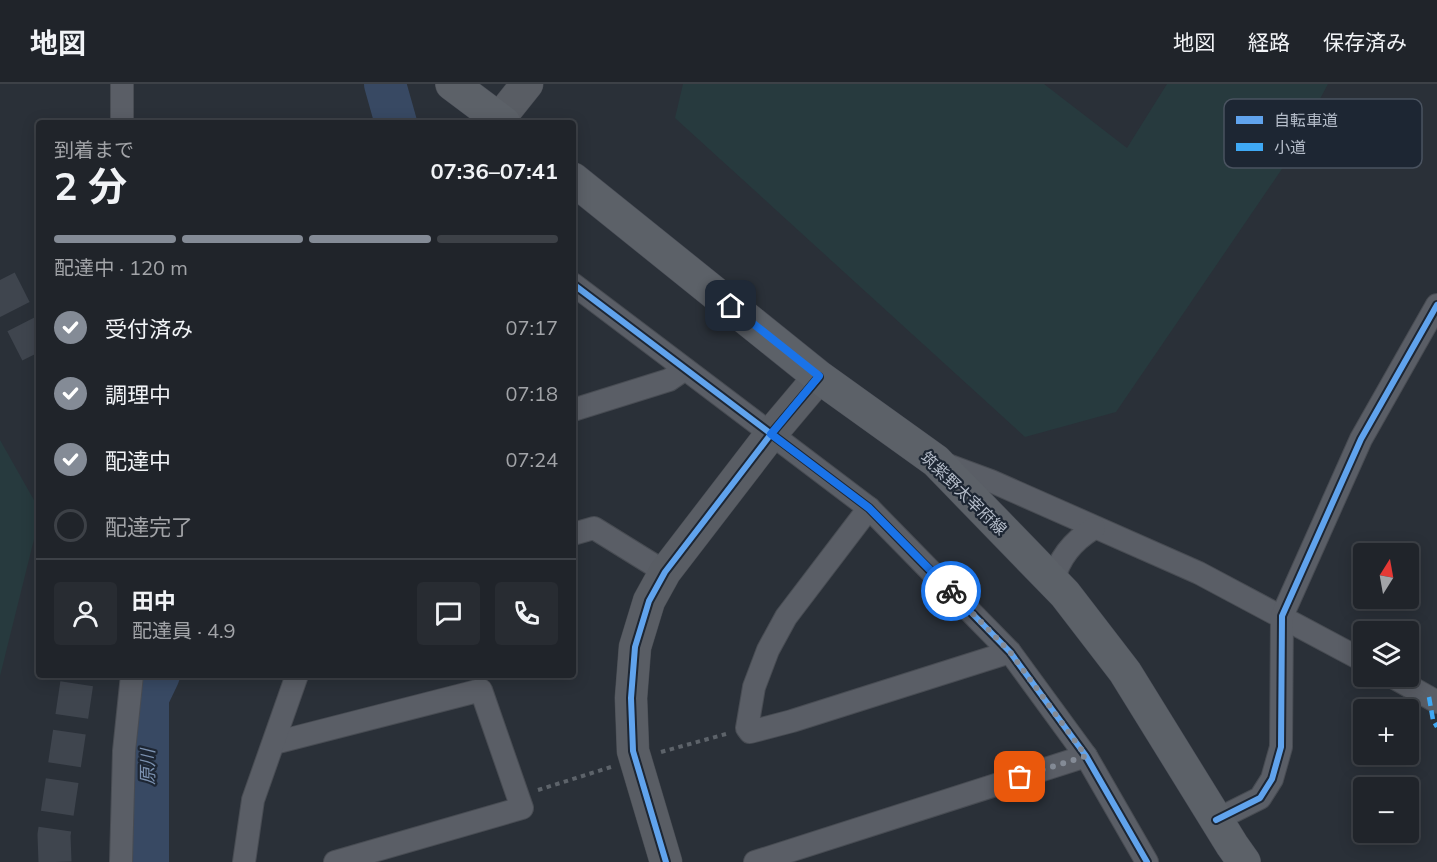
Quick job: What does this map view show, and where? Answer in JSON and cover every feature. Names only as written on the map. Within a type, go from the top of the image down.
[{"type":"main road","points":[[452,84],[500,120]]},
{"type":"main road","name":"筑紫野太宰府線","points":[[576,181],[819,376],[936,461],[1065,594],[1125,672],[1244,862]]},
{"type":"street","points":[[122,84],[122,120]]},
{"type":"street","points":[[502,120],[527,84]]},
{"type":"street","points":[[576,286],[869,508],[1010,652],[1086,756],[1147,862]]},
{"type":"street","points":[[1216,820],[1260,798],[1272,779],[1281,747],[1282,616],[1361,439],[1437,305]]},
{"type":"street","points":[[576,409],[669,380],[685,369]]},
{"type":"street","points":[[666,862],[633,751],[631,698],[635,647],[649,601],[664,572],[819,376]]},
{"type":"street","points":[[936,461],[991,481],[1199,573],[1353,655]]},
{"type":"street","points":[[869,508],[786,617],[768,650],[754,687],[747,728],[750,732],[792,721],[1010,652]]},
{"type":"street","points":[[576,533],[594,528],[664,572]]},
{"type":"street","points":[[1053,582],[1057,566],[1063,556],[1081,536],[1094,528]]},
{"type":"street","points":[[121,862],[124,751],[132,678]]},
{"type":"street","points":[[244,862],[253,800],[296,678]]},
{"type":"street","points":[[1410,687],[1437,702]]},
{"type":"street","points":[[274,743],[481,690],[522,808],[334,862]]},
{"type":"street","points":[[755,862],[1086,756]]},
{"type":"path","points":[[519,797],[635,759],[747,728]]},
{"type":"green space","points":[[683,84],[1044,84],[1127,148],[1167,84],[1328,84],[1320,99],[1224,99],[1224,168],[1283,168],[1116,412],[1025,437],[675,118]]},
{"type":"green space","points":[[0,440],[36,504],[36,531],[0,676]]},
{"type":"waterway","name":"原川","points":[[385,84],[395,120]]},
{"type":"waterway","name":"原川","points":[[148,862],[148,698],[158,678]]},
{"type":"tunnel","points":[[0,280],[36,351]]},
{"type":"tunnel","points":[[55,862],[54,835],[78,678]]},
{"type":"marked path","points":[[1429,697],[1433,720],[1437,727]]},
{"type":"cycle path","points":[[576,286],[869,508],[1010,652],[1086,756],[1147,862]]},
{"type":"cycle path","points":[[1216,820],[1260,798],[1272,779],[1281,747],[1282,616],[1361,439],[1437,305]]},
{"type":"cycle path","points":[[666,862],[633,751],[631,698],[635,647],[649,601],[665,572],[771,434],[819,377]]},
{"type":"way so far","points":[[951,591],[1010,652],[1086,756],[1020,777]]},
{"type":"route","points":[[731,306],[819,376],[771,434],[869,508],[951,591]]}]
